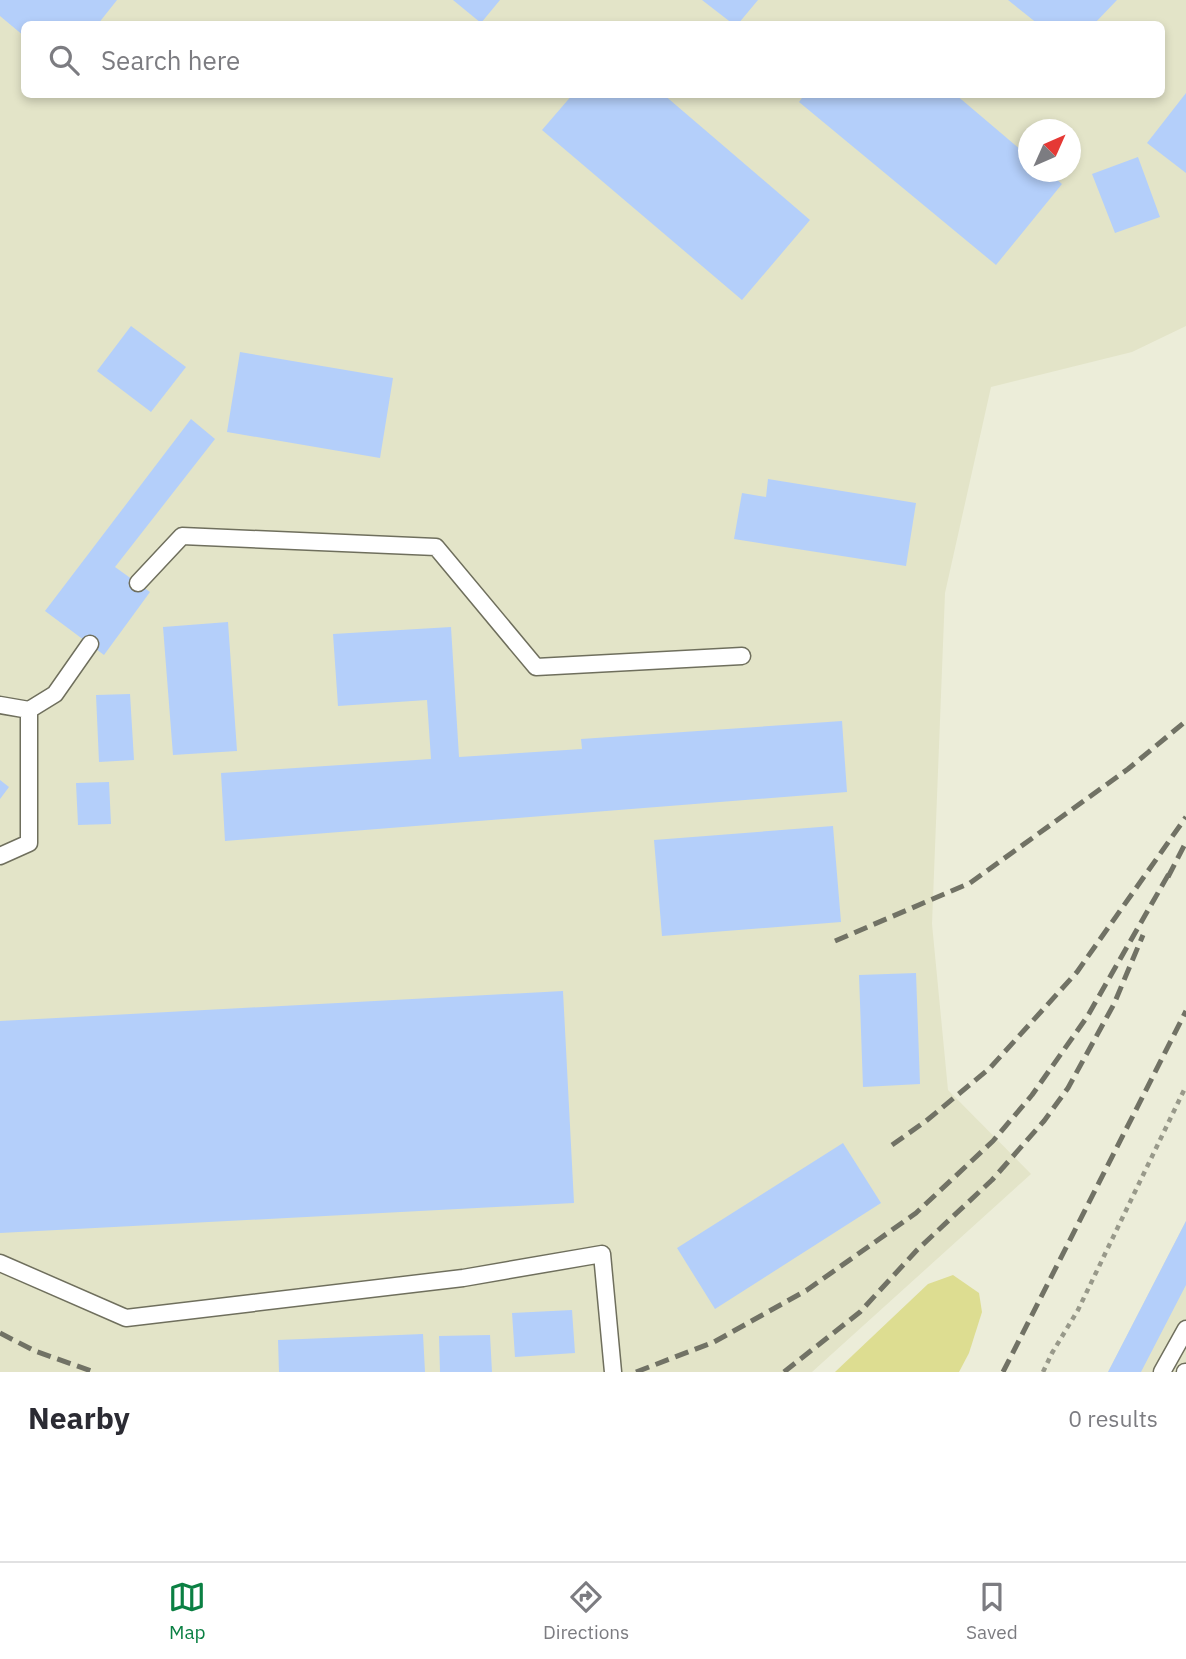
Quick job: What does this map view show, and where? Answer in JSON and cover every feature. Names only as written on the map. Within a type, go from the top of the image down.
[{"type":"lane","points":[[138,583],[182,536],[436,547],[536,667],[742,656]]},
{"type":"lane","points":[[0,705],[29,710],[55,694],[90,644]]},
{"type":"lane","points":[[0,856],[29,844],[29,710]]},
{"type":"lane","points":[[0,1263],[125,1318],[463,1278],[603,1254],[613,1372]]},
{"type":"lane","points":[[1162,1372],[1186,1329]]},
{"type":"path","points":[[1043,1372],[1079,1310],[1186,1086]]},
{"type":"shaded area","points":[[0,0],[1186,0],[1186,326],[1132,352],[991,387],[945,593],[932,924],[948,1090],[1031,1174],[812,1372],[0,1372]]},
{"type":"shaded area","points":[[1186,1221],[1186,1372],[1108,1372]]},
{"type":"shaded area","points":[[953,1275],[979,1293],[982,1312],[969,1353],[959,1372],[835,1372],[928,1284]]},
{"type":"building","points":[[0,0],[117,0],[100,21],[21,21],[21,34],[0,16]]},
{"type":"building","points":[[453,0],[500,0],[483,21],[479,21]]},
{"type":"building","points":[[702,0],[758,0],[740,21],[729,21]]},
{"type":"building","points":[[1008,0],[1117,0],[1097,21],[1034,21]]},
{"type":"building","points":[[1186,93],[1186,173],[1147,143]]},
{"type":"building","points":[[570,98],[668,98],[810,220],[742,300],[542,130]]},
{"type":"building","points":[[802,98],[960,98],[1018,148],[1018,182],[1062,184],[996,265],[799,102]]},
{"type":"building","points":[[1138,157],[1160,217],[1115,233],[1092,174]]},
{"type":"building","points":[[131,326],[186,367],[151,412],[97,371]]},
{"type":"building","points":[[240,352],[393,378],[380,458],[227,432]]},
{"type":"building","points":[[191,419],[215,439],[115,567],[150,592],[104,655],[45,611]]},
{"type":"building","points":[[768,479],[916,503],[906,566],[734,539],[742,493],[766,497]]},
{"type":"building","points":[[228,622],[237,751],[173,755],[163,627]]},
{"type":"building","points":[[451,627],[459,757],[582,749],[581,739],[842,721],[847,792],[225,841],[221,773],[431,759],[427,700],[338,706],[333,634]]},
{"type":"building","points":[[130,694],[134,760],[99,762],[96,695]]},
{"type":"building","points":[[0,780],[9,787],[0,799]]},
{"type":"building","points":[[109,782],[111,824],[78,825],[76,783]]},
{"type":"building","points":[[833,826],[841,922],[662,936],[654,840]]},
{"type":"building","points":[[916,973],[920,1084],[863,1087],[859,975]]},
{"type":"building","points":[[563,991],[574,1203],[0,1233],[0,1021]]},
{"type":"building","points":[[843,1143],[881,1203],[715,1309],[677,1248]]},
{"type":"building","points":[[1186,1221],[1186,1285],[1141,1372],[1108,1372]]},
{"type":"building","points":[[572,1310],[575,1353],[515,1357],[512,1313]]},
{"type":"building","points":[[423,1334],[425,1372],[279,1372],[278,1340]]},
{"type":"building","points":[[490,1335],[492,1372],[440,1372],[439,1336]]},
{"type":"railway","points":[[835,941],[970,883],[1128,769],[1186,721]]},
{"type":"railway","points":[[892,1145],[926,1121],[990,1068],[1077,972],[1186,817]]},
{"type":"railway","points":[[1168,877],[1186,842]]},
{"type":"railway","points":[[636,1372],[714,1342],[807,1290],[916,1213],[993,1141],[1032,1095],[1087,1017],[1171,870]]},
{"type":"railway","points":[[784,1372],[860,1312],[917,1250],[992,1180],[1044,1121],[1068,1088],[1114,1004],[1143,935]]},
{"type":"railway","points":[[1003,1372],[1186,1011]]},
{"type":"railway","points":[[0,1333],[35,1351],[94,1372]]}]
